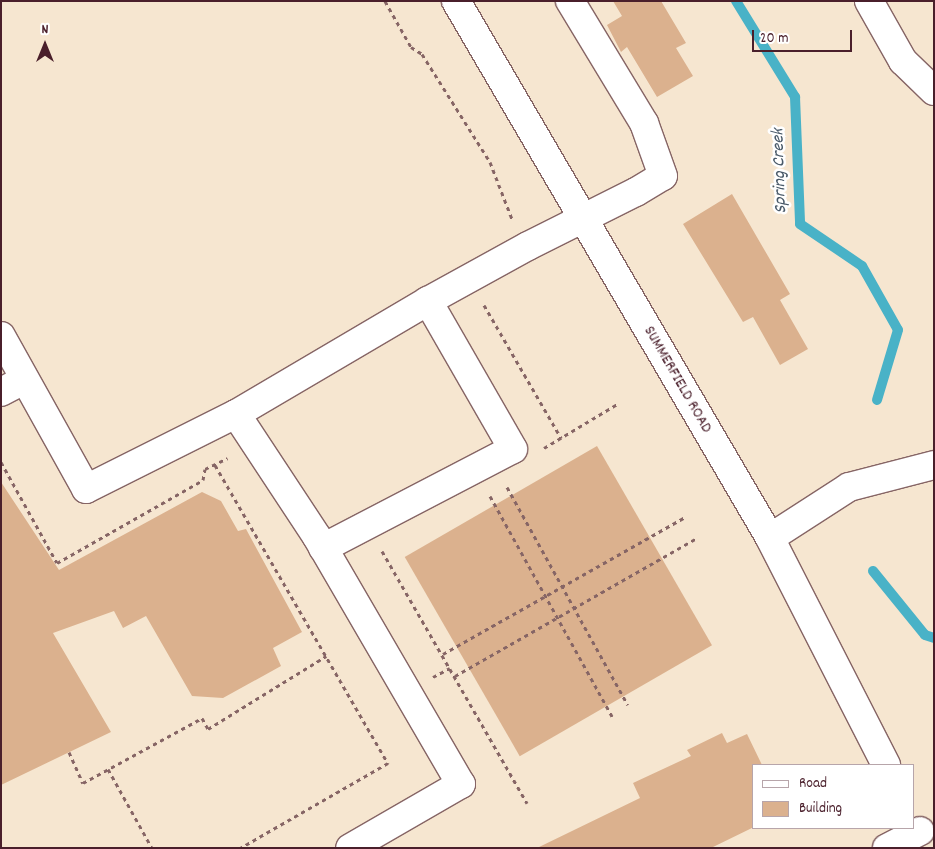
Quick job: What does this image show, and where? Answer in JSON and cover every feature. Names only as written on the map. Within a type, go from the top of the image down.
[{"type":"street","name":"SUMMERFIELD ROAD","points":[[456,1],[770,538],[885,764]]},
{"type":"street","points":[[1,336],[12,386],[86,489],[236,414],[428,301],[582,217],[636,192],[663,176],[644,123],[570,1]]},
{"type":"street","points":[[869,1],[903,61],[934,91]]},
{"type":"street","points":[[323,548],[513,450],[428,301]]},
{"type":"street","points":[[236,414],[323,548],[461,784],[350,848]]},
{"type":"street","points":[[770,538],[849,487],[934,464]]},
{"type":"street","points":[[887,848],[921,832]]},
{"type":"path","points":[[385,1],[411,47],[422,54],[490,162],[515,224]]},
{"type":"path","points":[[480,297],[561,438]]},
{"type":"path","points":[[538,451],[619,403]]},
{"type":"path","points":[[215,465],[388,763],[240,848]]},
{"type":"path","points":[[504,482],[628,705]]},
{"type":"path","points":[[487,492],[612,716]]},
{"type":"path","points":[[443,654],[685,517]]},
{"type":"path","points":[[455,676],[697,538]]},
{"type":"path","points":[[377,543],[443,654],[527,803]]},
{"type":"path","points":[[69,752],[83,783],[202,718],[208,729],[326,656]]},
{"type":"path","points":[[444,670],[450,668]]},
{"type":"path","points":[[108,769],[152,848]]},
{"type":"building","points":[[613,1],[661,1],[686,43],[676,48],[693,76],[657,97],[627,47],[621,52],[607,25],[622,16]]},
{"type":"building","points":[[732,194],[790,294],[780,300],[808,349],[780,365],[753,317],[743,322],[683,224]]},
{"type":"building","points":[[597,446],[712,645],[520,756],[405,557]]},
{"type":"building","points":[[1,482],[59,570],[202,492],[221,501],[238,531],[246,529],[302,632],[273,648],[281,666],[223,698],[192,696],[146,616],[123,628],[114,611],[53,633],[111,732],[1,785]]},
{"type":"building","points":[[722,733],[727,743],[747,734],[762,764],[752,764],[752,828],[711,848],[537,848],[640,798],[633,783],[691,756],[687,750]]},
{"type":"waterway","name":"Spring Creek","points":[[736,1],[795,97],[800,224],[862,266],[898,330],[877,400]]},
{"type":"waterway","name":"Spring Creek","points":[[873,571],[925,635],[934,638]]}]
